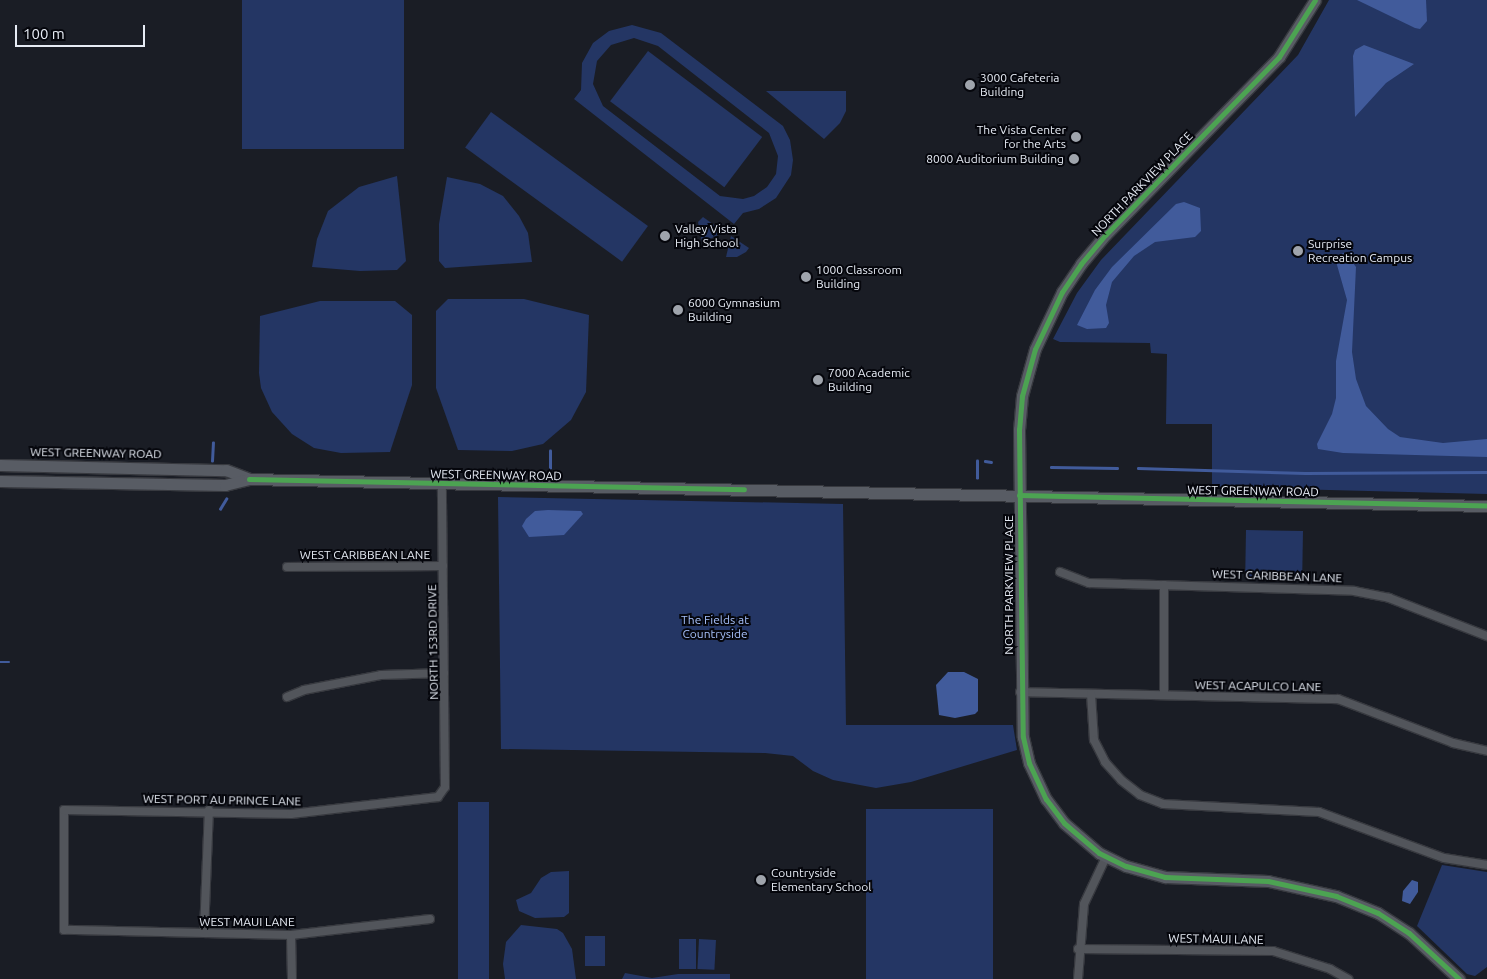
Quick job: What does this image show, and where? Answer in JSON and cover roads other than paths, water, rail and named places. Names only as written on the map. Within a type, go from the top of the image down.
[{"type":"main road","name":"NORTH PARKVIEW PLACE","points":[[1315,0],[1279,57],[1106,234],[1062,292],[1035,349],[1022,396],[1019,429],[1020,692],[1023,737],[1039,786],[1064,823],[1106,857],[1165,877],[1282,882],[1336,896],[1378,913],[1409,933],[1459,979]]},
{"type":"main road","name":"WEST GREENWAY ROAD","points":[[0,465],[226,470],[249,479]]},
{"type":"main road","name":"WEST GREENWAY ROAD","points":[[0,481],[225,486],[249,479],[1487,506]]},
{"type":"street","name":"NORTH 153RD DRIVE","points":[[438,797],[445,787],[442,484]]},
{"type":"street","name":"WEST CARIBBEAN LANE","points":[[287,567],[443,566]]},
{"type":"street","name":"WEST CARIBBEAN LANE","points":[[1060,572],[1089,583],[1354,591],[1389,598],[1487,636]]},
{"type":"street","points":[[1164,585],[1164,695]]},
{"type":"street","points":[[287,697],[304,690],[381,676],[444,674]]},
{"type":"street","name":"WEST ACAPULCO LANE","points":[[1020,692],[1338,699],[1453,743],[1487,751]]},
{"type":"street","points":[[1091,694],[1094,740],[1121,780],[1140,795],[1163,804],[1319,812],[1444,858],[1487,864]]},
{"type":"street","name":"WEST PORT AU PRINCE LANE","points":[[64,930],[64,810],[209,810],[292,814],[438,797]]},
{"type":"street","points":[[204,933],[209,810]]},
{"type":"street","points":[[1078,979],[1078,949],[1084,904],[1106,857]]},
{"type":"street","name":"WEST MAUI LANE","points":[[64,930],[292,935],[430,919]]},
{"type":"street","points":[[292,935],[292,979]]},
{"type":"street","name":"WEST MAUI LANE","points":[[1078,949],[1272,951],[1330,969],[1348,979]]},
{"type":"waterway","points":[[212,461],[213,443]]},
{"type":"waterway","points":[[550,451],[550,468]]},
{"type":"waterway","points":[[977,461],[977,478]]},
{"type":"waterway","points":[[985,461],[991,462]]},
{"type":"waterway","points":[[1051,467],[1117,468]]},
{"type":"waterway","points":[[1138,468],[1305,473],[1487,472]]},
{"type":"waterway","points":[[220,509],[226,499]]},
{"type":"waterway","points":[[0,662],[9,662]]},
{"type":"place","name":"3000 Cafeteria Building","points":[[970,85]]},
{"type":"place","name":"The Vista Center for the Arts","points":[[1076,137]]},
{"type":"place","name":"8000 Auditorium Building","points":[[1074,159]]},
{"type":"place","name":"Valley Vista High School","points":[[665,236]]},
{"type":"place","name":"Surprise Recreation Campus","points":[[1298,251]]},
{"type":"place","name":"1000 Classroom Building","points":[[806,277]]},
{"type":"place","name":"6000 Gymnasium Building","points":[[678,310]]},
{"type":"place","name":"7000 Academic Building","points":[[818,380]]},
{"type":"place","name":"Countryside Elementary School","points":[[761,880]]},
{"type":"park label","name":"The Fields at Countryside","points":[[715,627]]}]
